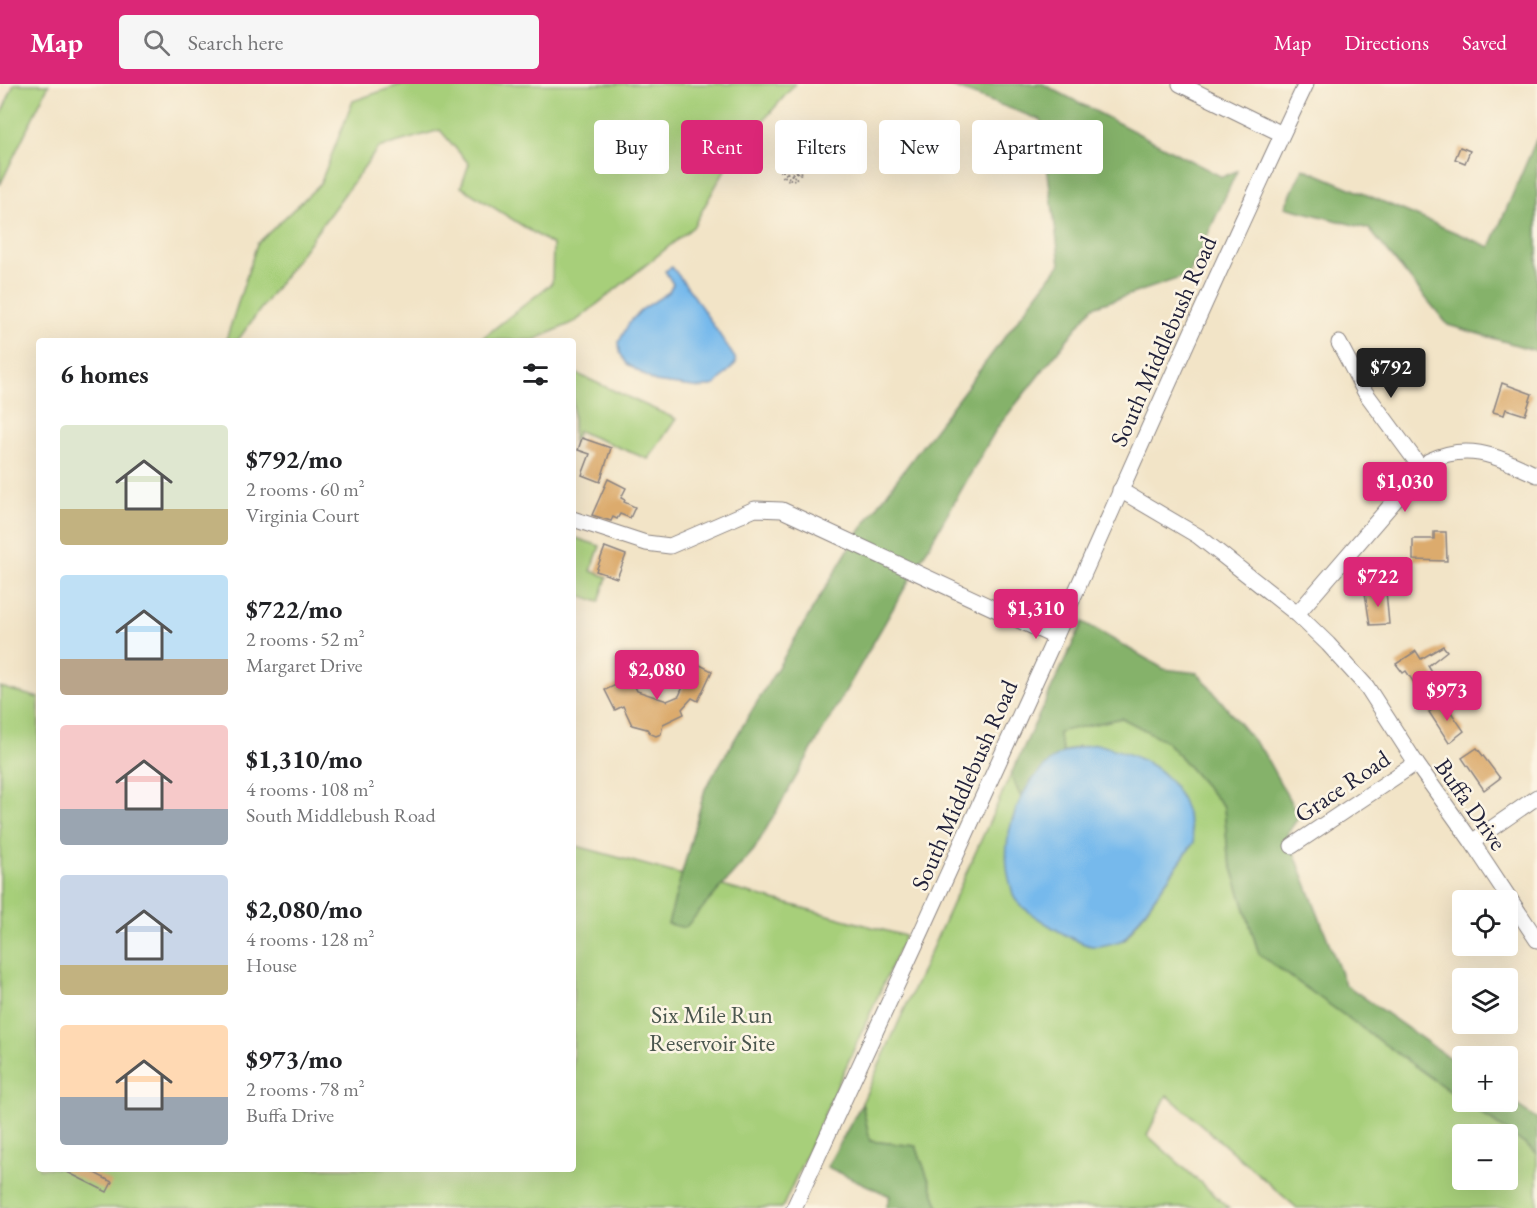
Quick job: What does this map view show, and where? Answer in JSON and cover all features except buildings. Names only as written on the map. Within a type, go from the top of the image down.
[{"type":"street","points":[[1180,84],[1282,134]]},
{"type":"street","name":"South Middlebush Road","points":[[798,1207],[1120,490],[1306,84]]},
{"type":"street","points":[[1339,343],[1365,392],[1421,468]]},
{"type":"street","points":[[1297,614],[1429,461],[1440,455],[1475,452],[1494,455],[1537,475]]},
{"type":"street","name":"Buffa Drive","points":[[1120,490],[1198,536],[1297,614],[1328,644],[1367,687],[1537,940]]},
{"type":"street","points":[[576,520],[646,543],[670,546],[755,509],[782,510],[1055,637]]},
{"type":"street","name":"Grace Road","points":[[1293,846],[1416,763]]},
{"type":"street","points":[[1472,842],[1537,797]]},
{"type":"path","points":[[781,174],[783,178],[790,180],[798,178],[790,179],[784,176],[791,178],[798,174]]},
{"type":"green space","points":[[14,84],[49,84],[0,185],[0,117]]},
{"type":"green space","points":[[402,84],[795,84],[763,121],[681,120],[681,174],[723,174],[693,227],[576,321],[538,338],[483,338],[552,283],[553,245],[461,187],[469,164],[440,130],[378,148],[239,338],[227,338],[257,244],[320,184],[353,101]]},
{"type":"green space","points":[[944,84],[1043,84],[1222,177],[1237,171],[1189,275],[1093,307],[997,428],[754,850],[685,928],[668,924],[705,789],[857,535],[1060,264],[1048,174],[1103,174],[1103,120],[1041,120]]},
{"type":"green space","points":[[1537,138],[1537,351],[1448,325],[1369,229],[1285,207],[1303,168],[1490,247]]},
{"type":"green space","points":[[576,373],[676,419],[648,459],[578,431],[576,436]]},
{"type":"green space","points":[[576,538],[600,546],[591,571],[607,577],[599,602],[576,594]]},
{"type":"green space","points":[[1083,622],[1164,669],[1198,673],[1263,752],[1299,817],[1287,834],[1345,984],[1452,1060],[1452,1093],[1259,954],[1228,855],[1224,807],[1166,741],[1122,718],[1058,732],[1063,752],[1039,773],[1022,800],[1011,774]]},
{"type":"green space","name":"Six Mile Run Reservoir Site","points":[[0,687],[36,697],[36,1172],[576,1172],[576,846],[905,936],[782,1208],[0,1208]]},
{"type":"green space","points":[[1122,718],[1166,741],[1224,807],[1228,855],[1259,954],[1452,1092],[1452,1112],[1480,1112],[1496,1124],[1452,1124],[1452,1190],[1518,1190],[1518,1139],[1537,1153],[1537,1208],[1297,1208],[1167,1095],[1147,1135],[1229,1208],[939,1208],[916,1146],[870,1141],[862,1103],[1011,774],[1022,800],[1012,820],[1125,940],[1194,842],[1079,746],[1063,752],[1057,732]]},
{"type":"green space","points":[[862,1103],[870,1141],[916,1146],[939,1208],[886,1208],[890,1196],[827,1167]]},
{"type":"green space","points":[[1518,1106],[1537,1119],[1537,1153],[1518,1139],[1518,1124],[1497,1124],[1480,1112],[1518,1112]]},
{"type":"water","points":[[672,267],[735,358],[736,363],[715,385],[701,388],[655,382],[627,364],[620,353],[619,342],[629,323],[641,310],[669,292],[673,284],[665,271]]},
{"type":"water","points":[[1096,744],[1137,757],[1149,763],[1169,780],[1184,805],[1194,842],[1124,940],[1093,946],[1064,934],[1020,905],[1013,893],[1007,854],[1012,821],[1018,805],[1035,777],[1051,760],[1063,753]]}]
